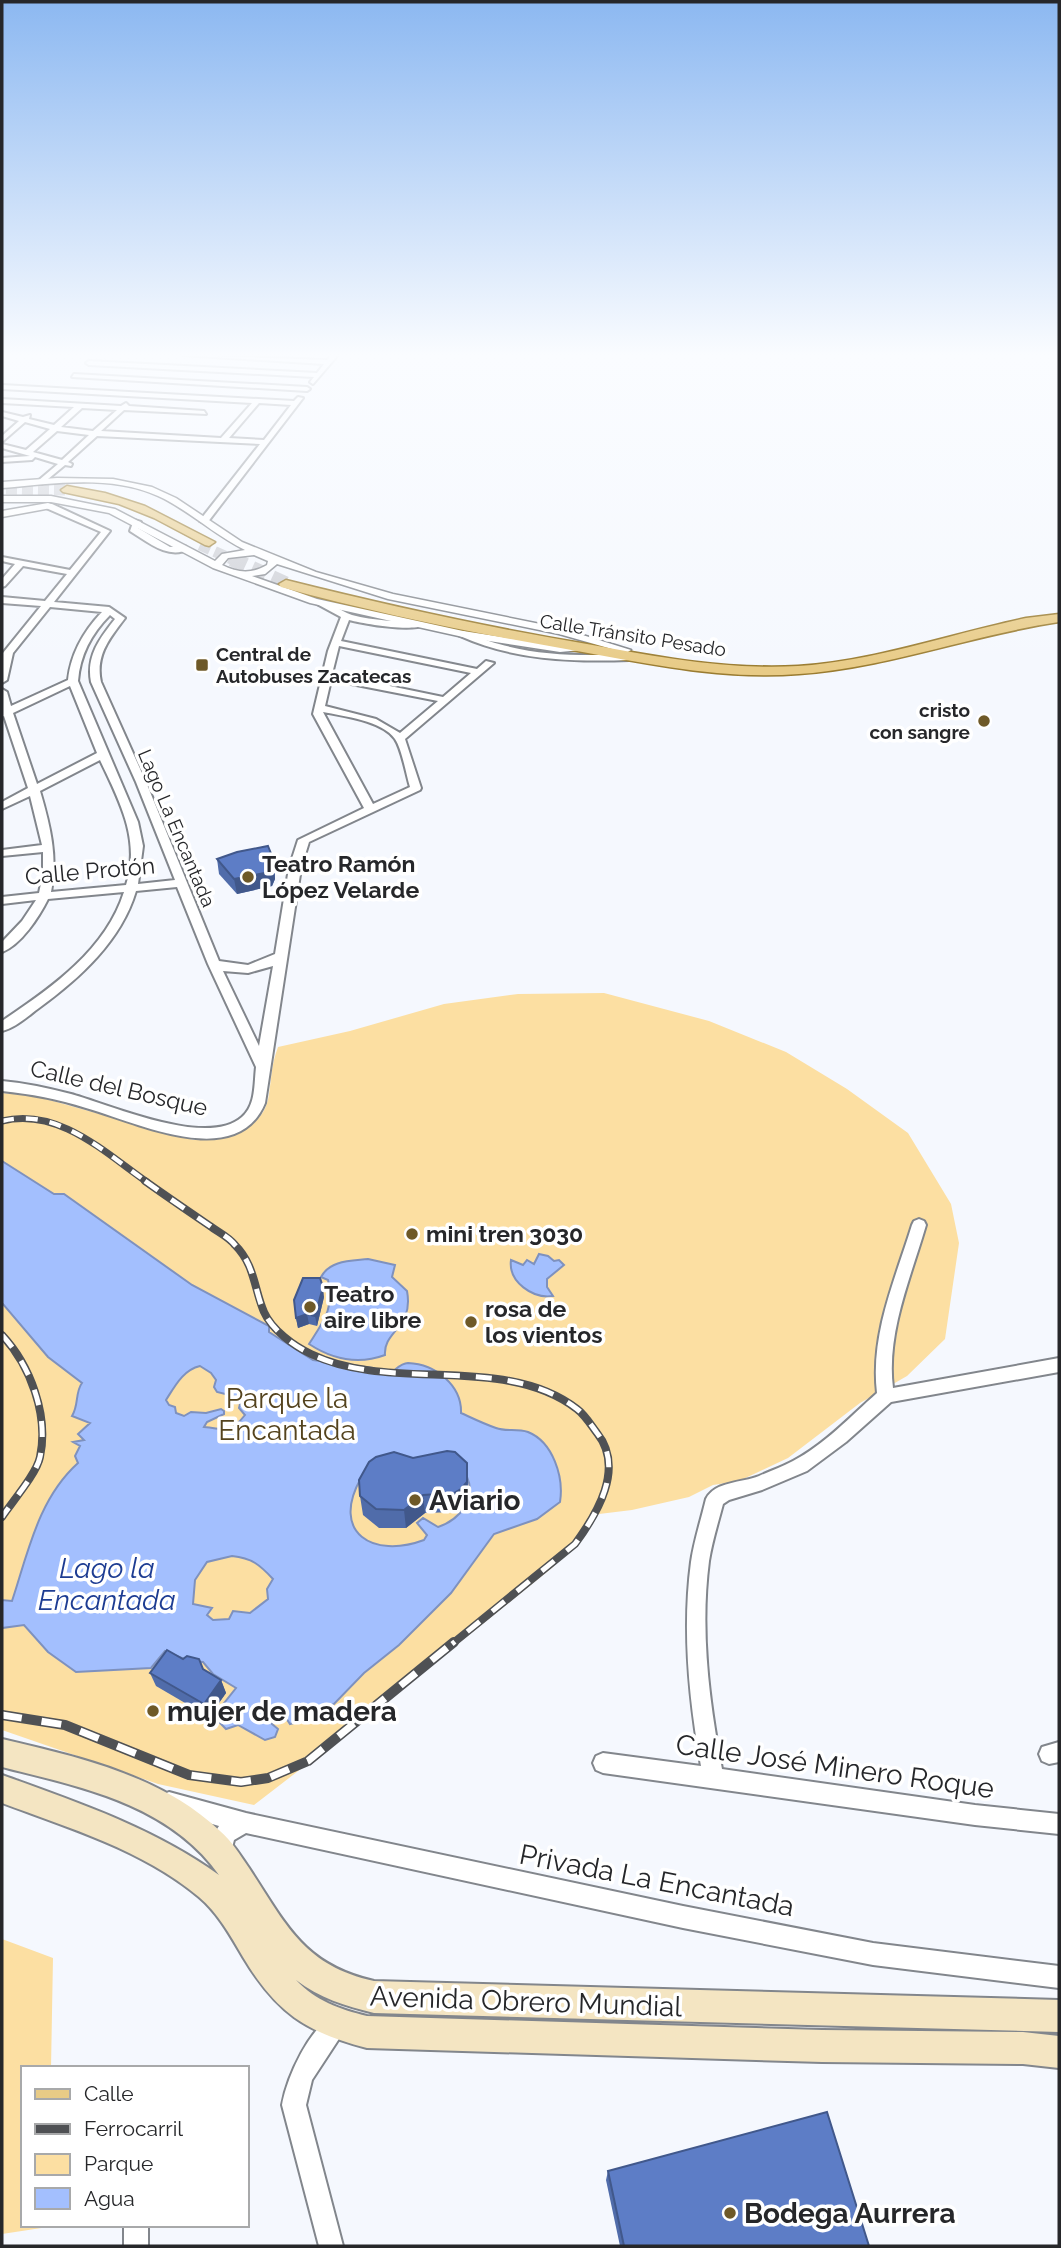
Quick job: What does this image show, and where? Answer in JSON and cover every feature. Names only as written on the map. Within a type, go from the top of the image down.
[{"type":"main road","points":[[61,494],[125,508],[196,547]]},
{"type":"main road","name":"Calle Tránsito Pesado","points":[[285,584],[372,608],[581,647],[724,670],[806,669],[866,660],[1025,623],[1059,618]]},
{"type":"main road","name":"Calle Tránsito Pesado","points":[[285,584],[627,654],[719,664],[831,660],[1059,611]]},
{"type":"main road","name":"Avenida Obrero Mundial","points":[[2,1753],[100,1777],[157,1802],[185,1821],[223,1855],[290,1955],[308,1972],[348,1993],[401,1998],[1059,2016]]},
{"type":"main road","name":"Avenida Obrero Mundial","points":[[2,1789],[65,1812],[145,1848],[199,1878],[234,1911],[254,1948],[297,2003],[320,2019],[337,2025],[379,2033],[822,2046],[1023,2048],[1059,2052]]},
{"type":"street","points":[[50,460],[65,464]]},
{"type":"street","points":[[2,512],[51,478],[69,460]]},
{"type":"street","points":[[204,521],[251,460]]},
{"type":"street","points":[[2,512],[96,480],[135,477]]},
{"type":"street","points":[[4,493],[51,478]]},
{"type":"street","points":[[2,680],[8,653],[106,531],[61,494],[51,478]]},
{"type":"street","points":[[96,480],[130,484],[167,496],[228,537],[278,561],[385,596],[585,636],[627,654]]},
{"type":"street","points":[[4,493],[24,498],[61,494],[120,514],[196,547],[212,550],[226,542],[228,537]]},
{"type":"street","points":[[196,547],[216,566],[238,575],[285,584]]},
{"type":"street","points":[[216,566],[220,559],[232,553],[257,552]]},
{"type":"street","points":[[2,559],[74,573]]},
{"type":"street","points":[[238,575],[262,572],[278,561]]},
{"type":"street","points":[[278,561],[274,578],[320,602],[463,634],[560,649],[581,647]]},
{"type":"street","points":[[2,584],[21,563]]},
{"type":"street","points":[[2,600],[109,610]]},
{"type":"street","points":[[320,602],[327,609],[346,616],[420,625]]},
{"type":"street","points":[[2,1027],[48,995],[82,965],[111,932],[131,889],[136,870],[137,845],[131,819],[73,681],[79,652],[91,631],[109,610]]},
{"type":"street","name":"Lago La Encantada","points":[[109,610],[120,618],[95,656],[93,673],[214,964],[262,1066]]},
{"type":"street","points":[[318,708],[375,721],[390,728],[400,738],[416,788],[370,808],[317,714],[318,708],[336,643],[346,616]]},
{"type":"street","points":[[463,634],[489,644],[574,659],[627,654]]},
{"type":"street","points":[[336,643],[479,672]]},
{"type":"street","points":[[400,738],[489,663]]},
{"type":"street","points":[[327,676],[446,700]]},
{"type":"street","points":[[4,713],[73,681]]},
{"type":"street","points":[[2,692],[4,713],[33,790],[49,848],[44,896],[18,932],[2,948]]},
{"type":"street","points":[[2,807],[103,754]]},
{"type":"street","points":[[111,771],[133,767]]},
{"type":"street","name":"Calle del Bosque","points":[[2,1086],[41,1091],[157,1125],[204,1135],[234,1129],[252,1116],[260,1099],[262,1066],[295,868],[304,840],[370,808]]},
{"type":"street","points":[[2,853],[49,848]]},
{"type":"street","name":"Calle Protón","points":[[2,900],[182,883]]},
{"type":"street","points":[[214,964],[249,970],[281,956]]},
{"type":"street","points":[[886,1396],[881,1377],[883,1351],[919,1225]]},
{"type":"street","points":[[713,1777],[705,1738],[696,1609],[700,1560],[715,1499],[724,1493],[756,1485],[801,1466],[840,1437],[886,1396],[1059,1365]]},
{"type":"street","name":"Calle José Minero Roque","points":[[603,1763],[975,1815],[1059,1824]]},
{"type":"street","name":"Privada La Encantada","points":[[157,1802],[173,1802],[246,1824],[873,1954],[1059,1977]]},
{"type":"street","points":[[223,1855],[221,1838],[226,1831],[246,1824]]},
{"type":"street","points":[[331,2246],[294,2105],[296,2086],[309,2059],[337,2025]]},
{"type":"street","points":[[136,2227],[136,2246]]},
{"type":"green space","name":"Parque la Encantada","points":[[604,993],[709,1021],[786,1052],[847,1089],[908,1133],[951,1204],[959,1243],[945,1339],[907,1376],[860,1403],[788,1458],[739,1481],[713,1485],[689,1497],[632,1510],[599,1514],[553,1567],[254,1805],[158,1784],[2,1730],[2,1093],[35,1096],[193,1140],[218,1138],[241,1131],[260,1117],[266,1107],[278,1047],[350,1031],[444,1004],[518,994]]},
{"type":"green space","points":[[2,1939],[53,1958],[51,2066],[21,2066],[21,2227],[48,2227],[2,2234]]},
{"type":"water","name":"Lago la Encantada","points":[[2,1161],[54,1194],[64,1194],[192,1285],[269,1326],[269,1332],[313,1360],[373,1368],[389,1374],[405,1363],[418,1364],[437,1372],[457,1394],[461,1413],[500,1429],[528,1432],[544,1444],[555,1461],[560,1482],[560,1502],[537,1519],[494,1534],[451,1593],[334,1704],[290,1724],[286,1718],[287,1712],[280,1711],[271,1717],[272,1724],[278,1729],[275,1737],[265,1740],[238,1725],[226,1729],[220,1723],[227,1714],[221,1707],[236,1688],[213,1674],[203,1662],[189,1661],[165,1651],[151,1668],[76,1672],[48,1652],[24,1625],[2,1628],[2,1600],[12,1601],[29,1546],[44,1510],[64,1477],[78,1463],[75,1456],[80,1446],[73,1442],[84,1440],[78,1434],[90,1423],[72,1416],[82,1383],[48,1357],[2,1303]],"holes":[[[200,1366],[216,1380],[214,1387],[217,1392],[233,1396],[240,1404],[239,1408],[245,1415],[235,1426],[227,1429],[204,1427],[207,1422],[224,1414],[224,1411],[191,1412],[184,1416],[176,1413],[175,1407],[169,1405],[166,1400],[184,1375]],[[467,1477],[470,1493],[464,1508],[446,1524],[438,1527],[423,1518],[417,1523],[427,1535],[424,1540],[388,1546],[362,1537],[354,1527],[351,1514],[353,1497],[361,1478]],[[232,1556],[255,1563],[273,1579],[267,1589],[268,1599],[250,1613],[233,1611],[229,1619],[213,1620],[207,1615],[212,1608],[193,1604],[195,1580],[207,1562]]]},
{"type":"water","points":[[539,1254],[554,1261],[559,1260],[564,1265],[547,1279],[547,1287],[553,1296],[530,1292],[513,1275],[511,1260],[523,1265],[527,1260],[534,1264]]},
{"type":"water","points":[[368,1259],[395,1265],[392,1277],[407,1291],[406,1313],[389,1340],[385,1355],[365,1360],[346,1359],[309,1344],[329,1307],[328,1280],[321,1277],[325,1271],[335,1264]]},
{"type":"building","points":[[268,846],[273,864],[270,872],[234,879],[217,859],[237,852]]},
{"type":"building","name":"Teatro aire libre","points":[[303,1278],[320,1278],[323,1287],[315,1316],[307,1314],[296,1318],[294,1300]]},
{"type":"building","points":[[447,1451],[455,1452],[467,1463],[467,1482],[454,1493],[423,1495],[404,1510],[376,1509],[360,1496],[359,1480],[369,1462],[376,1457],[394,1452],[413,1458]]},
{"type":"building","points":[[167,1650],[183,1659],[187,1656],[199,1659],[203,1669],[221,1680],[204,1704],[150,1673]]},
{"type":"building","name":"Bodega Aurrera","points":[[827,2112],[869,2246],[624,2246],[608,2171]]},
{"type":"tunnel","points":[[6,489],[67,490]]},
{"type":"tunnel","points":[[200,545],[236,561]]},
{"type":"tunnel","points":[[232,559],[286,584]]},
{"type":"railway","points":[[2,1121],[23,1118],[61,1126],[97,1146],[147,1182]]},
{"type":"railway","points":[[145,1181],[233,1242],[247,1261],[268,1319],[284,1337],[304,1351],[342,1365],[376,1371],[482,1377],[516,1382],[548,1392],[577,1409],[597,1433],[605,1447],[608,1476],[599,1505],[575,1544],[452,1644]]},
{"type":"railway","points":[[2,1335],[29,1376],[42,1424],[38,1464],[2,1517]]},
{"type":"railway","points":[[2,1715],[65,1725],[189,1775],[241,1782],[268,1778],[308,1761],[454,1642]]},
{"type":"place","name":"Central de Autobuses Zacatecas","points":[[202,665]]},
{"type":"place","name":"cristo con sangre","points":[[984,721]]},
{"type":"place","name":"Teatro Ramón López Velarde","points":[[248,877]]},
{"type":"place","name":"mini tren 3030","points":[[412,1234]]},
{"type":"place","name":"Teatro aire libre","points":[[310,1307]]},
{"type":"place","name":"rosa de los vientos","points":[[471,1322]]},
{"type":"place","name":"Aviario","points":[[415,1500]]},
{"type":"place","name":"mujer de madera","points":[[153,1711]]},
{"type":"place","name":"Bodega Aurrera","points":[[730,2213]]}]
